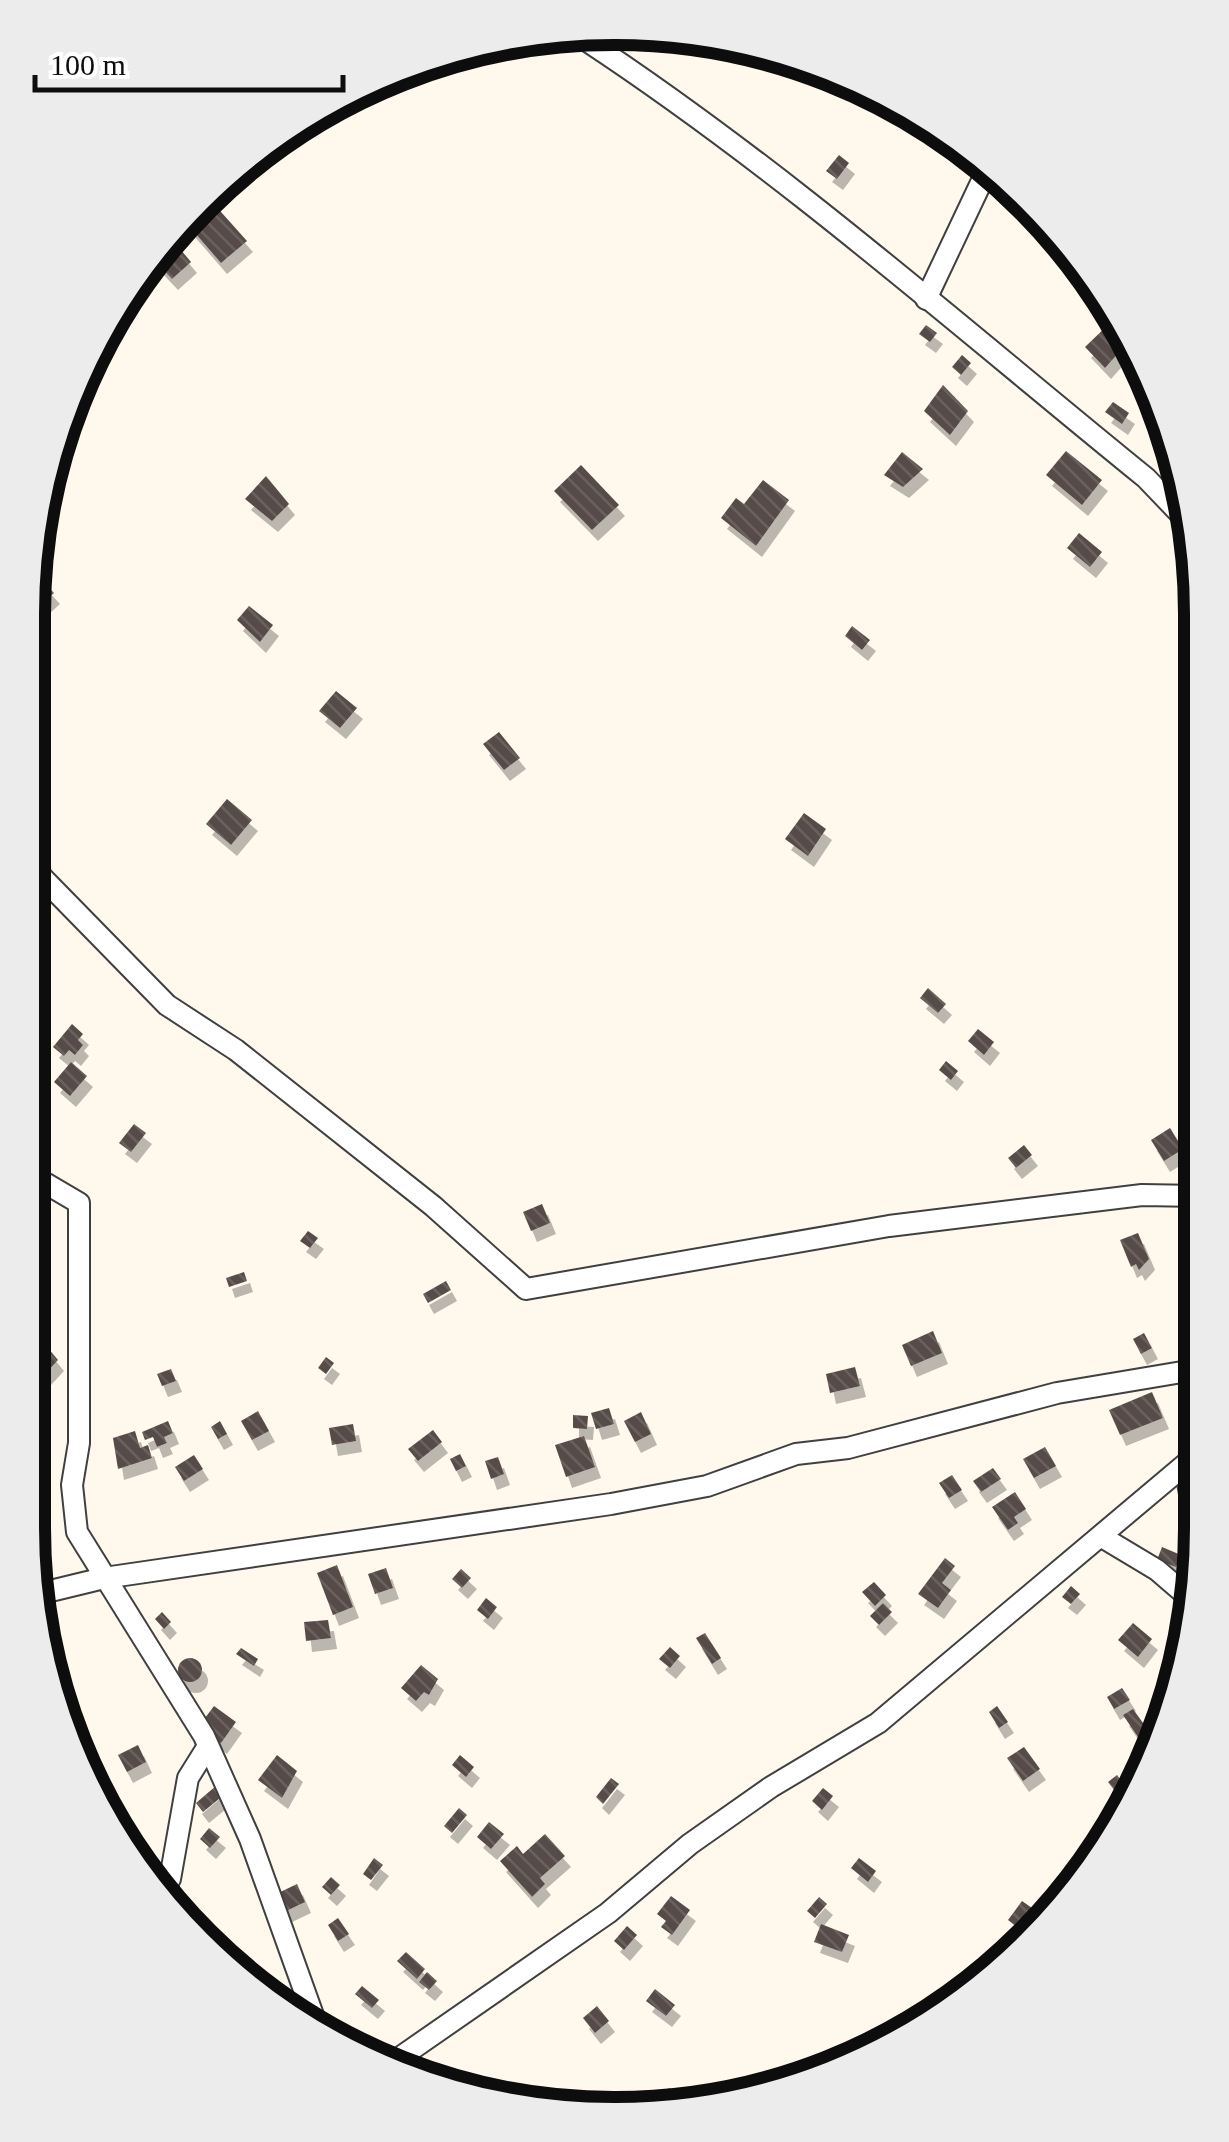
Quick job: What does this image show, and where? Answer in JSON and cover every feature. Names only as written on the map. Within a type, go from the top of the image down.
[{"type":"street","points":[[593,46],[730,140],[1146,478],[1174,507]]},
{"type":"street","points":[[926,298],[982,180]]},
{"type":"street","points":[[45,880],[167,1006],[236,1050],[433,1206],[526,1289],[908,1224],[1126,1196],[1184,1196]]},
{"type":"street","points":[[45,1183],[79,1203],[79,1443],[72,1485],[78,1532],[208,1746],[250,1838],[311,2009]]},
{"type":"street","points":[[49,1591],[104,1578],[630,1501],[707,1486],[796,1454],[848,1448],[1057,1393],[1184,1371]]},
{"type":"street","points":[[401,2056],[608,1913],[690,1844],[770,1787],[878,1723],[1184,1466]]},
{"type":"street","points":[[1102,1537],[1157,1570],[1180,1590]]},
{"type":"street","points":[[169,1881],[188,1778],[208,1746]]},
{"type":"building","points":[[839,155],[849,163],[837,179],[826,171]]},
{"type":"building","points":[[217,207],[247,241],[221,263],[194,231]]},
{"type":"building","points":[[179,248],[191,262],[172,279],[162,269]]},
{"type":"building","points":[[926,325],[937,333],[930,342],[919,334]]},
{"type":"building","points":[[1106,327],[1119,352],[1105,368],[1085,347]]},
{"type":"building","points":[[962,355],[971,363],[961,375],[952,367]]},
{"type":"building","points":[[943,385],[968,411],[950,435],[924,411]]},
{"type":"building","points":[[1113,402],[1129,413],[1122,424],[1105,412]]},
{"type":"building","points":[[1066,451],[1102,480],[1082,505],[1046,475]]},
{"type":"building","points":[[902,452],[923,469],[903,487],[884,475]]},
{"type":"building","points":[[581,465],[619,505],[592,530],[554,491]]},
{"type":"building","points":[[266,476],[289,504],[272,521],[245,499]]},
{"type":"building","points":[[763,480],[789,500],[756,546],[721,518],[736,498],[744,504]]},
{"type":"building","points":[[1079,533],[1102,552],[1090,567],[1067,548]]},
{"type":"building","points":[[46,584],[54,593],[45,601]]},
{"type":"building","points":[[249,606],[273,625],[260,642],[237,620]]},
{"type":"building","points":[[852,626],[870,640],[862,650],[845,636]]},
{"type":"building","points":[[336,691],[357,708],[340,728],[319,711]]},
{"type":"building","points":[[499,732],[520,758],[504,770],[483,744]]},
{"type":"building","points":[[227,799],[252,820],[231,845],[206,824]]},
{"type":"building","points":[[804,813],[826,829],[808,856],[785,839]]},
{"type":"building","points":[[928,988],[946,1004],[938,1013],[920,998]]},
{"type":"building","points":[[72,1024],[83,1034],[78,1040],[83,1045],[75,1055],[69,1050],[64,1056],[53,1047]]},
{"type":"building","points":[[978,1029],[994,1042],[984,1055],[968,1041]]},
{"type":"building","points":[[946,1061],[958,1071],[951,1080],[939,1070]]},
{"type":"building","points":[[71,1062],[87,1076],[70,1096],[54,1082]]},
{"type":"building","points":[[134,1124],[146,1133],[131,1152],[119,1143]]},
{"type":"building","points":[[1170,1128],[1183,1149],[1164,1161],[1151,1140]]},
{"type":"building","points":[[1024,1145],[1032,1155],[1016,1168],[1008,1158]]},
{"type":"building","points":[[542,1204],[550,1223],[531,1231],[523,1212]]},
{"type":"building","points":[[308,1231],[318,1238],[310,1248],[300,1241]]},
{"type":"building","points":[[1138,1233],[1149,1259],[1139,1270],[1136,1264],[1131,1267],[1120,1240]]},
{"type":"building","points":[[244,1272],[247,1281],[229,1287],[226,1278]]},
{"type":"building","points":[[446,1281],[451,1290],[428,1303],[423,1294]]},
{"type":"building","points":[[933,1331],[942,1353],[911,1366],[902,1345]]},
{"type":"building","points":[[1144,1333],[1152,1348],[1141,1354],[1133,1339]]},
{"type":"building","points":[[45,1344],[58,1360],[45,1374]]},
{"type":"building","points":[[326,1357],[334,1363],[326,1374],[318,1368]]},
{"type":"building","points":[[855,1367],[860,1386],[830,1393],[826,1374]]},
{"type":"building","points":[[171,1369],[176,1381],[162,1386],[157,1374]]},
{"type":"building","points":[[1152,1392],[1163,1418],[1120,1435],[1109,1410]]},
{"type":"building","points":[[609,1408],[614,1424],[596,1429],[591,1413]]},
{"type":"building","points":[[258,1411],[269,1431],[252,1440],[241,1421]]},
{"type":"building","points":[[641,1412],[651,1434],[635,1442],[624,1421]]},
{"type":"building","points":[[573,1415],[588,1416],[587,1429],[573,1428]]},
{"type":"building","points":[[168,1421],[173,1433],[164,1437],[167,1443],[157,1447],[153,1437],[145,1440],[142,1432]]},
{"type":"building","points":[[220,1421],[227,1434],[218,1439],[211,1427]]},
{"type":"building","points":[[353,1424],[356,1441],[332,1445],[329,1428]]},
{"type":"building","points":[[433,1430],[442,1442],[418,1461],[408,1449]]},
{"type":"building","points":[[135,1431],[140,1448],[148,1445],[152,1458],[118,1469],[113,1438]]},
{"type":"building","points":[[584,1436],[595,1467],[566,1477],[555,1445]]},
{"type":"building","points":[[1045,1447],[1056,1466],[1034,1478],[1023,1459]]},
{"type":"building","points":[[460,1454],[466,1466],[456,1471],[450,1459]]},
{"type":"building","points":[[194,1455],[203,1469],[184,1481],[175,1467]]},
{"type":"building","points":[[498,1457],[504,1474],[491,1479],[485,1461]]},
{"type":"building","points":[[993,1468],[1001,1479],[981,1492],[973,1481]]},
{"type":"building","points":[[952,1475],[962,1490],[949,1498],[939,1483]]},
{"type":"building","points":[[1015,1492],[1026,1509],[1014,1517],[1018,1523],[1008,1530],[992,1507]]},
{"type":"building","points":[[1162,1547],[1181,1555],[1176,1567],[1157,1560]]},
{"type":"building","points":[[945,1558],[955,1566],[942,1583],[951,1590],[938,1608],[918,1594]]},
{"type":"building","points":[[337,1565],[353,1607],[333,1615],[317,1573]]},
{"type":"building","points":[[386,1568],[393,1588],[375,1594],[368,1574]]},
{"type":"building","points":[[461,1569],[471,1578],[462,1588],[452,1579]]},
{"type":"building","points":[[874,1582],[886,1595],[875,1606],[862,1592]]},
{"type":"building","points":[[1071,1586],[1080,1594],[1071,1604],[1062,1597]]},
{"type":"building","points":[[486,1598],[497,1607],[488,1619],[477,1610]]},
{"type":"building","points":[[883,1603],[892,1612],[879,1625],[870,1616]]},
{"type":"building","points":[[162,1612],[171,1622],[164,1629],[155,1619]]},
{"type":"building","points":[[328,1620],[331,1638],[306,1641],[304,1622]]},
{"type":"building","points":[[1133,1623],[1152,1639],[1138,1657],[1118,1640]]},
{"type":"building","points":[[705,1633],[721,1658],[712,1664],[696,1638]]},
{"type":"building","points":[[670,1647],[680,1656],[670,1668],[659,1659]]},
{"type":"building","points":[[241,1648],[258,1659],[254,1666],[236,1654]]},
{"type":"building","points":[[190,1658],[199,1661],[199,1679],[190,1682],[181,1679],[178,1670],[181,1661]]},
{"type":"building","points":[[421,1665],[438,1679],[429,1695],[424,1692],[416,1701],[401,1688]]},
{"type":"building","points":[[1122,1688],[1130,1700],[1114,1709],[1107,1697]]},
{"type":"building","points":[[214,1706],[236,1722],[221,1743],[199,1726]]},
{"type":"building","points":[[997,1706],[1008,1722],[999,1728],[989,1712]]},
{"type":"building","points":[[1133,1709],[1146,1731],[1138,1737],[1123,1715]]},
{"type":"building","points":[[138,1745],[146,1762],[127,1772],[118,1755]]},
{"type":"building","points":[[1024,1747],[1040,1769],[1023,1781],[1007,1758]]},
{"type":"building","points":[[277,1755],[297,1771],[282,1798],[258,1780]]},
{"type":"building","points":[[460,1755],[474,1767],[466,1777],[452,1765]]},
{"type":"building","points":[[1117,1775],[1123,1783],[1117,1794],[1108,1782]]},
{"type":"building","points":[[611,1778],[619,1784],[603,1804],[596,1797]]},
{"type":"building","points":[[217,1785],[225,1794],[203,1812],[196,1803]]},
{"type":"building","points":[[823,1788],[833,1796],[822,1810],[812,1801]]},
{"type":"building","points":[[459,1808],[467,1815],[452,1833],[444,1826]]},
{"type":"building","points":[[489,1822],[504,1834],[491,1849],[477,1837]]},
{"type":"building","points":[[209,1828],[220,1837],[210,1848],[200,1839]]},
{"type":"building","points":[[545,1834],[565,1856],[540,1878],[545,1884],[532,1897],[500,1861],[517,1846],[523,1854]]},
{"type":"building","points":[[374,1858],[383,1865],[371,1880],[363,1874]]},
{"type":"building","points":[[859,1858],[876,1871],[868,1882],[851,1868]]},
{"type":"building","points":[[331,1877],[340,1885],[331,1895],[322,1887]]},
{"type":"building","points":[[297,1884],[305,1902],[282,1913],[274,1895]]},
{"type":"building","points":[[671,1896],[690,1910],[672,1935],[661,1927],[666,1921],[657,1914]]},
{"type":"building","points":[[819,1897],[827,1904],[815,1918],[807,1911]]},
{"type":"building","points":[[1022,1901],[1032,1908],[1017,1927],[1008,1920]]},
{"type":"building","points":[[338,1918],[349,1934],[338,1941],[328,1925]]},
{"type":"building","points":[[821,1924],[849,1935],[842,1952],[814,1942]]},
{"type":"building","points":[[627,1926],[637,1935],[624,1950],[614,1941]]},
{"type":"building","points":[[406,1952],[425,1969],[417,1979],[397,1961]]},
{"type":"building","points":[[427,1972],[437,1981],[429,1990],[419,1982]]},
{"type":"building","points":[[362,1986],[379,2000],[372,2008],[355,1994]]},
{"type":"building","points":[[655,1989],[675,2005],[666,2016],[646,2001]]},
{"type":"building","points":[[597,2006],[609,2021],[595,2033],[583,2018]]}]
